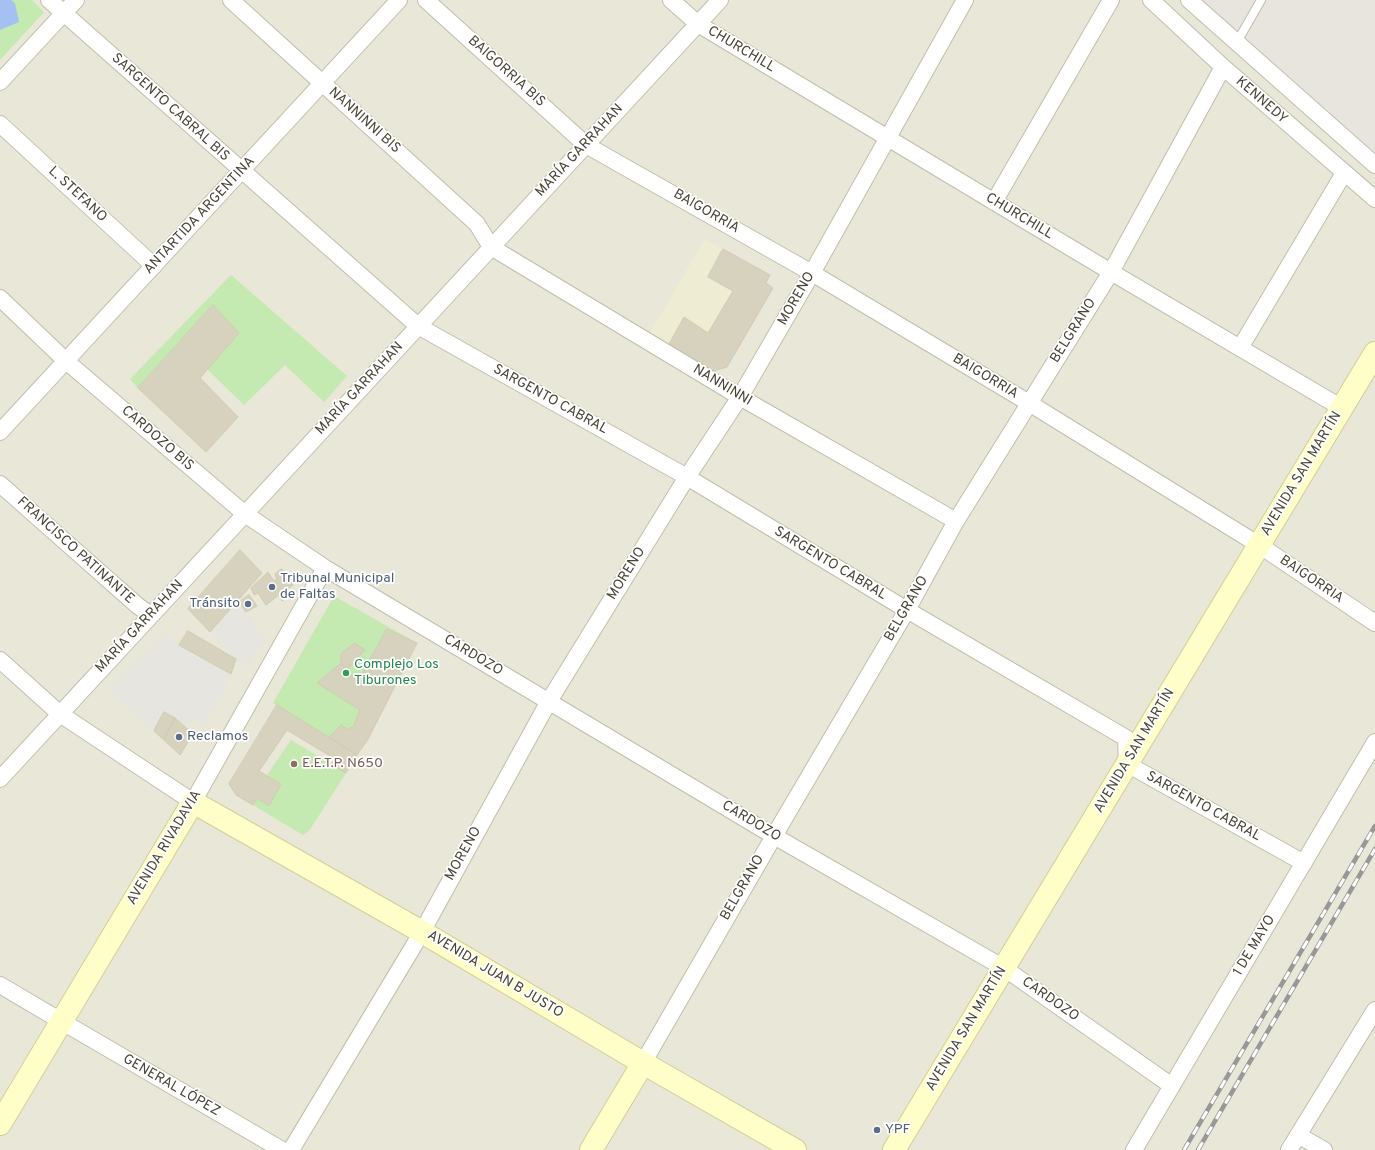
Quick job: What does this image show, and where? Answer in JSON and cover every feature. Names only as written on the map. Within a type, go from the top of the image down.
[{"type":"main road","name":"AVENIDA SAN MARTÍN","points":[[894,1150],[1375,353]]},
{"type":"main road","name":"AVENIDA JUAN B JUSTO","points":[[193,802],[422,932],[643,1063],[795,1150]]},
{"type":"main road","name":"AVENIDA RIVADAVIA","points":[[0,1124],[193,802]]},
{"type":"main road","name":"BELGRANO","points":[[591,1150],[643,1063]]},
{"type":"street","name":"SARGENTO CABRAL BIS","points":[[49,0],[418,326]]},
{"type":"street","points":[[0,82],[76,0]]},
{"type":"street","name":"NANNINNI BIS","points":[[231,0],[477,224],[491,247]]},
{"type":"street","name":"ANTARTIDA ARGENTINA","points":[[0,432],[399,0]]},
{"type":"street","name":"BAIGORRIA BIS","points":[[426,0],[586,144]]},
{"type":"street","name":"CHURCHILL","points":[[671,0],[698,24],[1111,272],[1342,408]]},
{"type":"street","name":"MARÍA GARRAHAN","points":[[0,779],[720,0]]},
{"type":"street","name":"MORENO","points":[[291,1150],[422,932],[549,701],[687,477],[740,397],[812,273],[965,0]]},
{"type":"street","points":[[994,202],[1112,0]]},
{"type":"street","name":"KENNEDY","points":[[1151,0],[1223,67],[1375,199]]},
{"type":"street","name":"KENNEDY","points":[[1189,0],[1375,165]]},
{"type":"street","name":"BELGRANO","points":[[643,1063],[907,610],[956,521],[1111,272],[1223,67]]},
{"type":"street","name":"L. STEFANO","points":[[0,124],[154,266]]},
{"type":"street","name":"BAIGORRIA","points":[[586,144],[812,273],[1029,404],[1259,545],[1375,624]]},
{"type":"street","points":[[1240,348],[1344,173]]},
{"type":"street","name":"NANNINNI","points":[[491,247],[740,397],[956,521]]},
{"type":"street","name":"CARDOZO BIS","points":[[0,298],[66,361],[244,514],[325,568]]},
{"type":"street","name":"SARGENTO CABRAL","points":[[418,326],[687,477],[907,610],[1126,738],[1127,764],[1304,863]]},
{"type":"street","name":"FRANCISCO PATINANTE","points":[[0,484],[138,606],[151,615]]},
{"type":"street","name":"CARDOZO","points":[[325,568],[774,836],[1004,968],[1172,1086]]},
{"type":"street","name":"AVENIDA RIVADAVIA","points":[[193,802],[325,568]]},
{"type":"street","points":[[0,660],[60,714],[193,802]]},
{"type":"street","name":"1 DE MAYO","points":[[1134,1150],[1375,742]]},
{"type":"street","name":"GENERAL LÓPEZ","points":[[0,985],[282,1150]]},
{"type":"street","points":[[1289,1150],[1375,1010]]},
{"type":"street","points":[[1298,1135],[1324,1150]]},
{"type":"lane","points":[[1237,42],[1261,0]]},
{"type":"shaded area","points":[[0,0],[1189,0],[1375,165],[1375,1150],[0,1150]]},
{"type":"shaded area","points":[[1189,0],[1375,0],[1375,165]]},
{"type":"shaded area","points":[[705,239],[770,275],[766,283],[773,288],[727,367],[713,371],[649,334]]},
{"type":"shaded area","points":[[237,602],[265,637],[246,669],[210,632]]},
{"type":"shaded area","points":[[168,633],[179,645],[231,674],[204,726],[193,720],[188,725],[164,712],[154,731],[108,689]]},
{"type":"green space","points":[[0,0],[32,0],[44,12],[0,60]]},
{"type":"green space","points":[[231,275],[347,376],[324,402],[285,365],[244,405],[207,369],[239,333],[213,305],[138,388],[130,379]]},
{"type":"green space","name":"Complejo Los Tiburones","points":[[334,596],[417,643],[367,741],[357,755],[273,703]]},
{"type":"green space","points":[[291,740],[346,773],[309,831],[303,835],[253,805],[257,798],[269,805],[281,784],[267,775]]},
{"type":"water","points":[[0,0],[11,0],[15,3],[19,22],[0,30]]},
{"type":"building","points":[[723,249],[770,275],[766,283],[773,288],[727,367],[713,371],[669,344],[684,317],[708,333],[733,291],[708,277]]},
{"type":"building","points":[[213,305],[239,333],[200,378],[238,417],[206,452],[138,388]]},
{"type":"building","points":[[240,550],[262,573],[210,632],[188,609]]},
{"type":"building","name":"Tribunal Municipal de Faltas","points":[[282,569],[293,585],[285,591],[289,596],[282,601],[279,595],[266,605],[258,593],[254,595],[251,588],[268,572],[274,581],[277,580],[275,574]]},
{"type":"building","name":"Tránsito","points":[[249,595],[257,606],[246,612],[239,602]]},
{"type":"building","points":[[387,629],[417,643],[367,741],[357,755],[329,737],[341,725],[347,729],[353,727],[360,710],[317,683],[341,663],[357,682]]},
{"type":"building","points":[[188,631],[236,659],[231,674],[179,645]]},
{"type":"building","points":[[355,643],[365,650],[347,670],[341,663],[341,654]]},
{"type":"building","points":[[277,705],[357,755],[346,773],[331,764],[335,759],[287,730],[259,771],[281,784],[269,806],[257,798],[253,805],[236,795],[229,784]]},
{"type":"building","points":[[164,712],[175,718],[164,740],[154,731]]},
{"type":"building","name":"Reclamos","points":[[175,718],[193,734],[180,755],[164,740]]},
{"type":"railway","points":[[1184,1150],[1375,826]]},
{"type":"railway","points":[[1198,1150],[1375,849]]},
{"type":"place","name":"Tribunal Municipal de Faltas","points":[[272,587]]},
{"type":"place","name":"Tránsito","points":[[248,604]]},
{"type":"place","name":"Complejo Los Tiburones","points":[[346,673]]},
{"type":"place","name":"Reclamos","points":[[179,737]]},
{"type":"place","name":"E.E.T.P. N650","points":[[294,764]]},
{"type":"place","name":"YPF","points":[[877,1130]]}]
